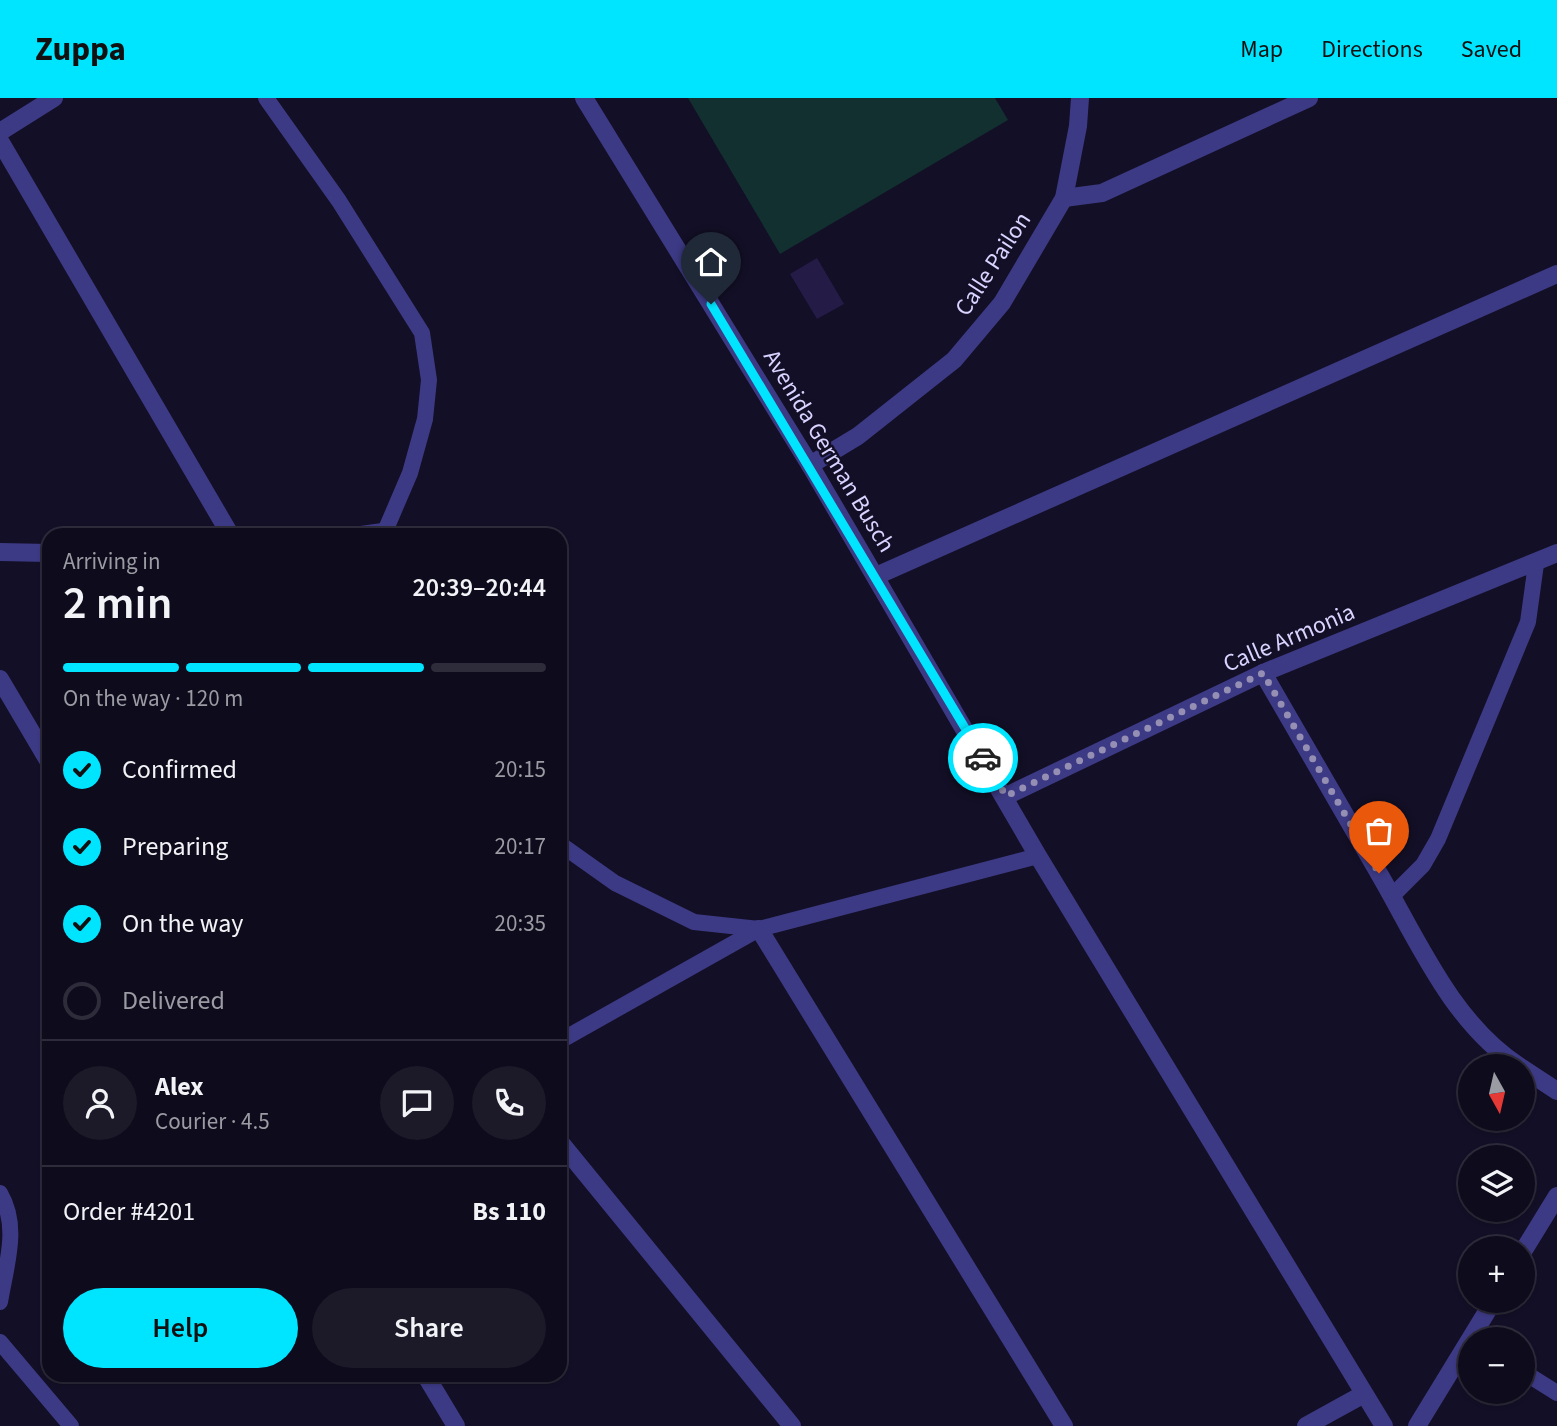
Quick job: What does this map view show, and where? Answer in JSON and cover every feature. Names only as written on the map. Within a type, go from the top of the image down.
[{"type":"street","points":[[0,132],[54,98]]},
{"type":"street","name":"Avenida German Busch","points":[[584,98],[810,465],[1006,796],[1038,856],[1384,1426]]},
{"type":"street","name":"Calle Pailon","points":[[810,465],[858,436],[954,360],[1002,303],[1064,198],[1078,126],[1080,98]]},
{"type":"street","points":[[1064,198],[1102,193],[1309,98]]},
{"type":"street","points":[[0,141],[226,528]]},
{"type":"street","points":[[876,576],[1557,274]]},
{"type":"street","points":[[0,552],[42,553]]},
{"type":"street","name":"Calle Armonia","points":[[1006,796],[1263,673],[1536,564],[1557,552]]},
{"type":"street","points":[[1263,673],[1439,980],[1477,1029],[1502,1054]]},
{"type":"street","points":[[0,678],[42,750]]},
{"type":"street","points":[[759,929],[1064,1426]]},
{"type":"street","points":[[1535,1076],[1557,1091]]},
{"type":"street","points":[[567,1151],[792,1426]]},
{"type":"street","points":[[1532,1236],[1557,1196]]},
{"type":"street","points":[[1417,1426],[1458,1360]]},
{"type":"street","points":[[430,1382],[456,1426]]},
{"type":"street","points":[[1306,1426],[1364,1394]]},
{"type":"lane","points":[[266,98],[339,201],[422,333],[429,380],[425,419],[410,473],[386,528]]},
{"type":"lane","points":[[1392,896],[1423,865],[1438,839],[1528,622],[1536,564]]},
{"type":"lane","points":[[567,849],[615,883],[694,922],[759,929]]},
{"type":"lane","points":[[567,1037],[759,929],[1038,856]]},
{"type":"lane","points":[[0,1192],[6,1203],[12,1234],[0,1302]]},
{"type":"lane","points":[[0,1342],[71,1426]]},
{"type":"lane","points":[[1535,1379],[1557,1393]]},
{"type":"green space","points":[[688,98],[995,98],[1008,120],[780,254]]},
{"type":"building","points":[[817,258],[844,304],[817,319],[790,274]]},
{"type":"way so far","points":[[983,758],[1006,796],[1263,673],[1379,873]]},
{"type":"route","points":[[711,304],[810,465],[983,758]]}]
